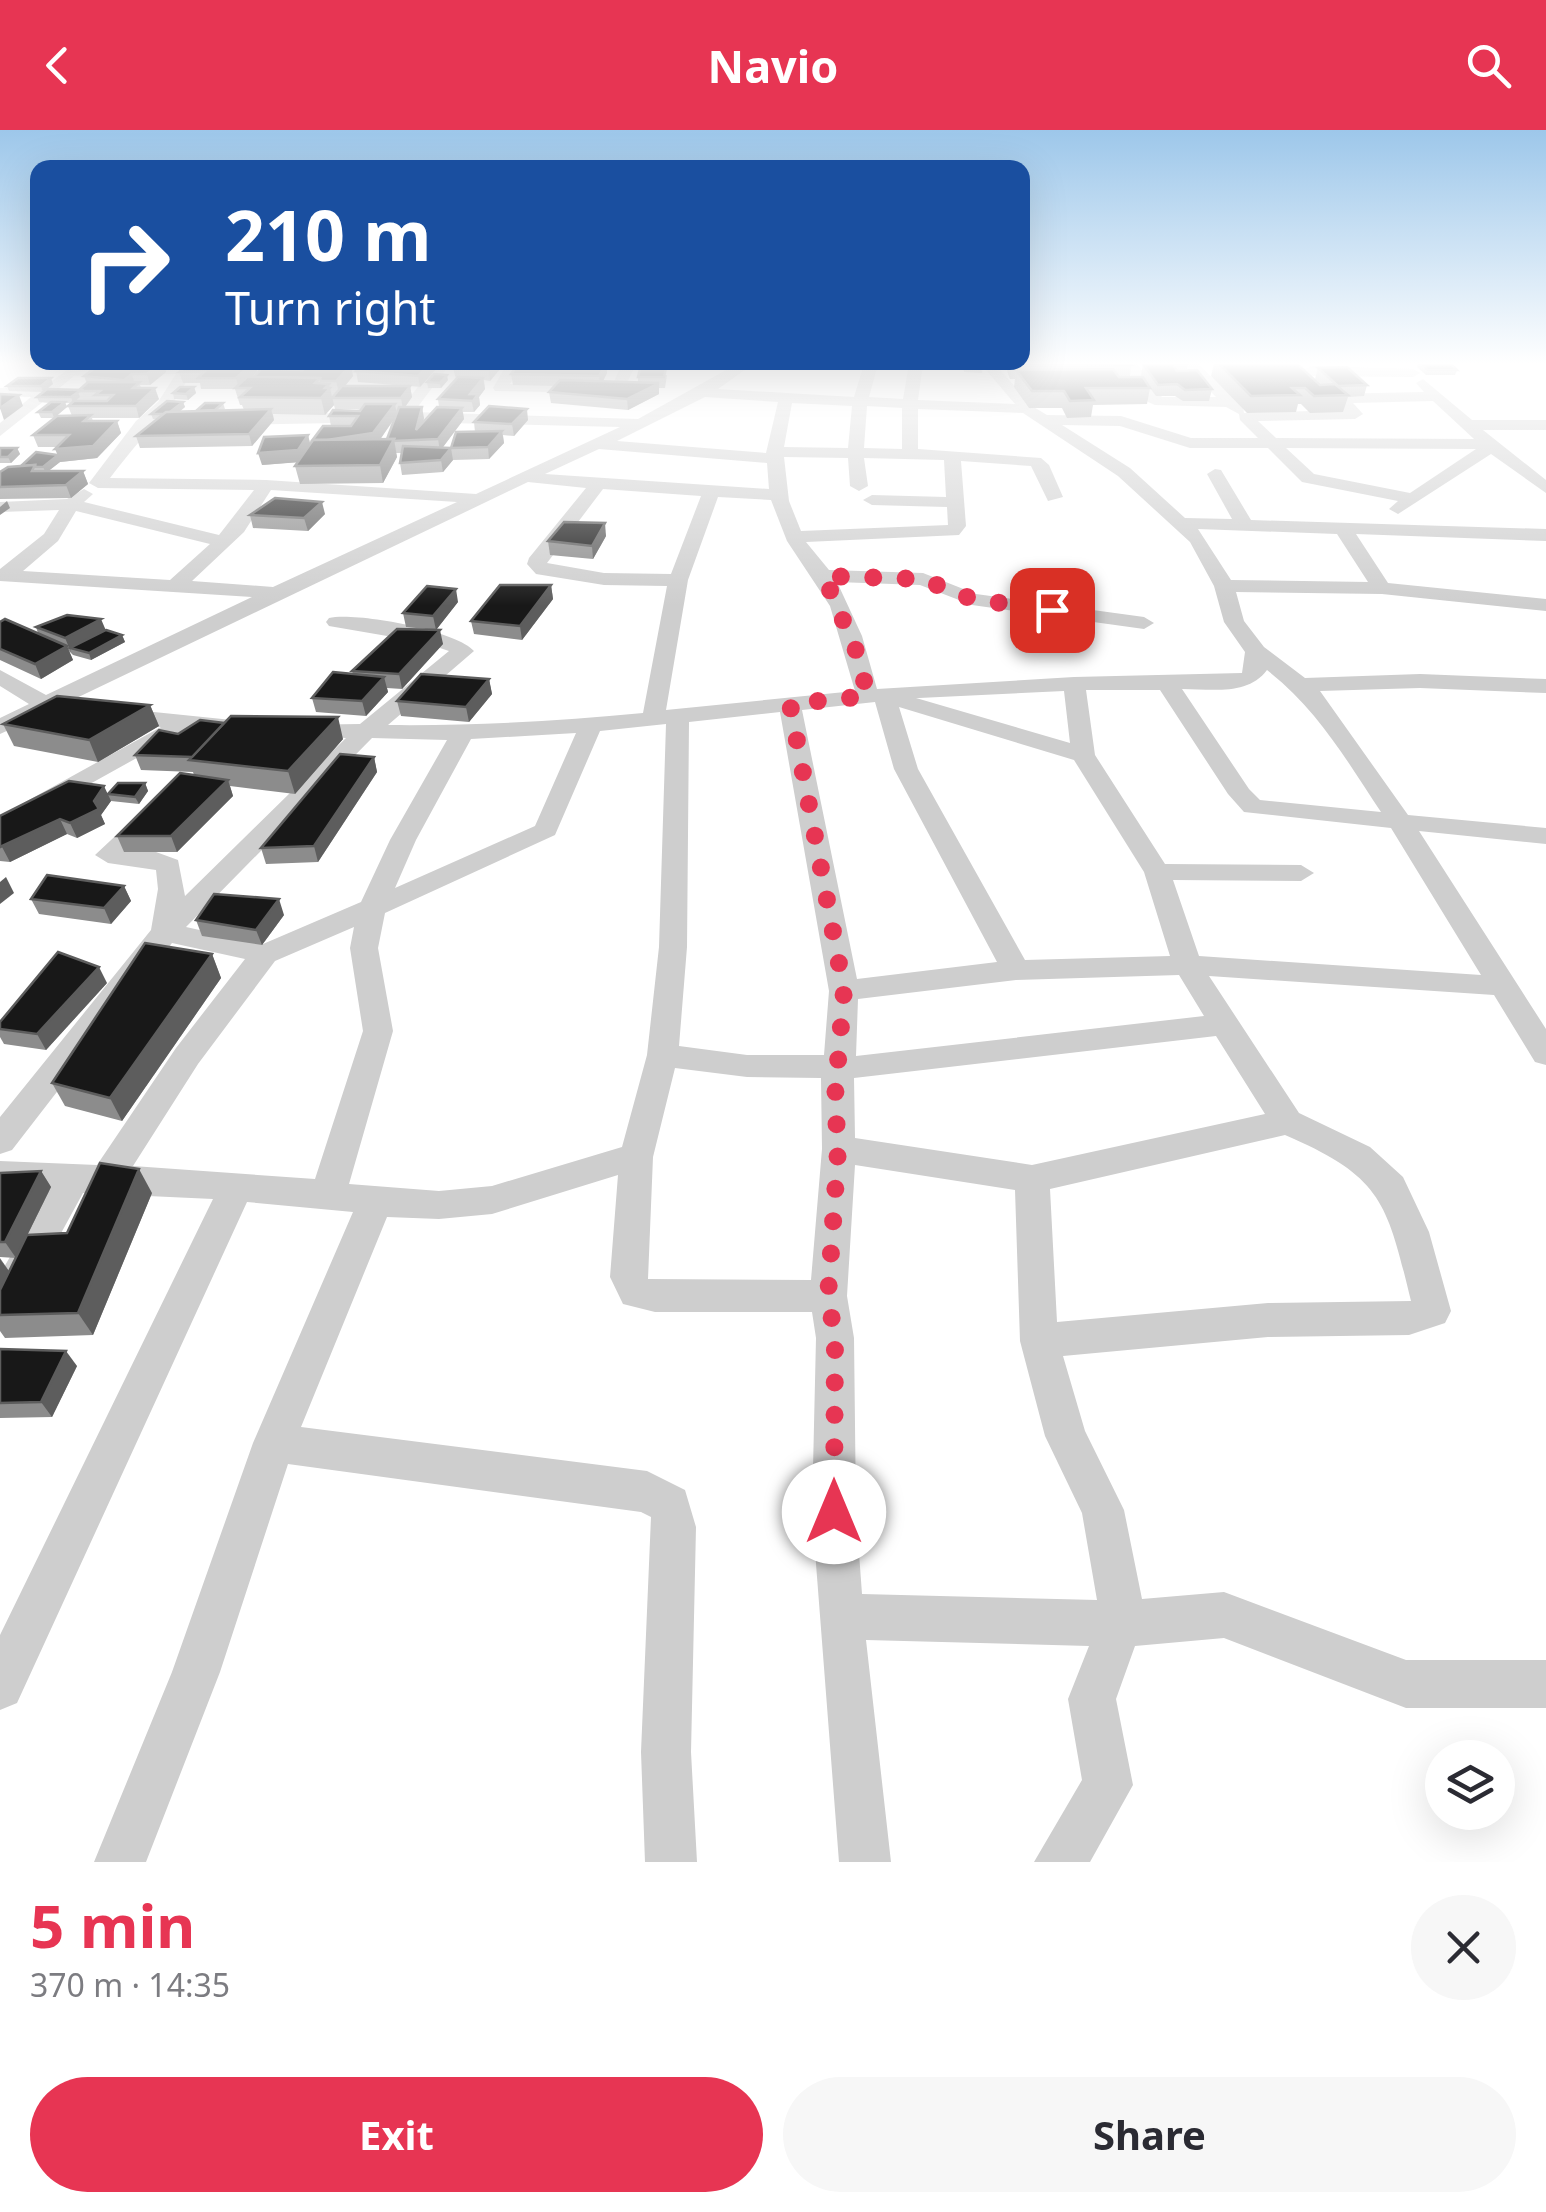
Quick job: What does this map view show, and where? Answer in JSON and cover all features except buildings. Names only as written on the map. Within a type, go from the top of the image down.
[{"type":"street","points":[[2,576],[52,537],[71,504],[98,484],[122,445]]},
{"type":"street","points":[[0,727],[276,592],[597,445]]},
{"type":"street","points":[[601,445],[667,469],[712,492],[778,496]]},
{"type":"street","points":[[775,445],[778,496],[796,537],[811,565],[824,576],[906,770],[1016,970]]},
{"type":"street","points":[[855,445],[866,493],[955,502]]},
{"type":"street","points":[[910,445],[910,454]]},
{"type":"street","points":[[1083,445],[1124,472],[1198,539],[1224,586],[1234,622],[1256,652],[1300,685],[1326,712],[1401,823],[1546,1054]]},
{"type":"street","points":[[1271,445],[1308,478],[1414,499]]},
{"type":"street","points":[[1452,445],[1490,445],[1546,488]]},
{"type":"street","points":[[1369,529],[1490,445]]},
{"type":"street","points":[[529,477],[598,484],[667,469],[773,455],[952,455],[1035,461],[1041,465],[1054,497]]},
{"type":"street","points":[[796,537],[954,532],[957,526],[952,455]]},
{"type":"street","points":[[1215,474],[1244,524]]},
{"type":"street","points":[[98,484],[266,485],[476,499]]},
{"type":"street","points":[[598,484],[536,564],[543,570],[604,579],[678,580]]},
{"type":"street","points":[[175,586],[238,528],[266,485]]},
{"type":"street","points":[[712,492],[678,580],[665,716],[674,948],[664,1055],[636,1158],[628,1277],[636,1293],[655,1296],[828,1296]]},
{"type":"street","points":[[0,506],[71,504],[223,542]]},
{"type":"street","points":[[1182,523],[1546,535]]},
{"type":"street","points":[[1342,527],[1382,588]]},
{"type":"street","points":[[2,576],[276,592]]},
{"type":"street","points":[[824,576],[922,579],[972,599],[1144,623]]},
{"type":"street","points":[[1224,586],[1382,588],[1546,605]]},
{"type":"street","points":[[0,1141],[165,932],[366,731],[463,651],[458,645],[336,622]]},
{"type":"street","points":[[284,729],[463,733],[591,725],[876,696],[1074,684],[1236,682],[1250,678],[1256,670],[1256,652]]},
{"type":"street","points":[[0,677],[46,706],[248,728],[223,752]]},
{"type":"street","points":[[1300,685],[1420,681],[1546,686]]},
{"type":"street","points":[[1166,682],[1240,794],[1253,807],[1546,836]]},
{"type":"street","points":[[1038,1340],[1268,1320],[1410,1318],[1432,1312],[1415,1244],[1390,1183],[1340,1145],[1286,1122],[1188,965],[1157,872],[1083,755],[1074,684]]},
{"type":"street","points":[[876,696],[1083,755]]},
{"type":"street","points":[[790,704],[844,990],[835,1097],[838,1150],[828,1296],[835,1338],[834,1512],[865,1862]]},
{"type":"street","points":[[0,826],[184,724]]},
{"type":"street","points":[[0,1310],[90,1179],[264,954],[371,911],[546,830],[591,725]]},
{"type":"street","points":[[328,1194],[378,1031],[364,948],[371,911],[403,840],[463,733]]},
{"type":"street","points":[[165,932],[172,889],[169,866],[156,860],[108,855],[168,802]]},
{"type":"street","points":[[1157,872],[1301,873]]},
{"type":"street","points":[[165,932],[264,954]]},
{"type":"street","points":[[844,990],[1016,970],[1188,965],[1503,986]]},
{"type":"street","points":[[664,1055],[747,1066],[868,1068],[1226,1024]]},
{"type":"street","points":[[838,1150],[1032,1179],[1286,1122]]},
{"type":"street","points":[[0,1175],[328,1194],[375,1202],[439,1205],[492,1200],[565,1175],[636,1158]]},
{"type":"street","points":[[1032,1179],[1038,1340],[1066,1436],[1103,1510],[1119,1586],[1120,1624],[1092,1699],[1108,1786],[1060,1862]]},
{"type":"street","points":[[0,1686],[235,1190]]},
{"type":"street","points":[[120,1862],[196,1672],[274,1443],[375,1202]]},
{"type":"street","points":[[274,1443],[647,1492],[670,1504],[674,1527],[666,1752],[671,1862]]},
{"type":"street","points":[[842,1616],[1120,1624],[1224,1614],[1406,1684],[1546,1684]]},
{"type":"route","points":[[834,1512],[835,1338],[828,1296],[838,1150],[835,1097],[844,990],[790,704],[867,696],[860,660],[824,576],[922,579],[972,599],[1052,610]]}]
